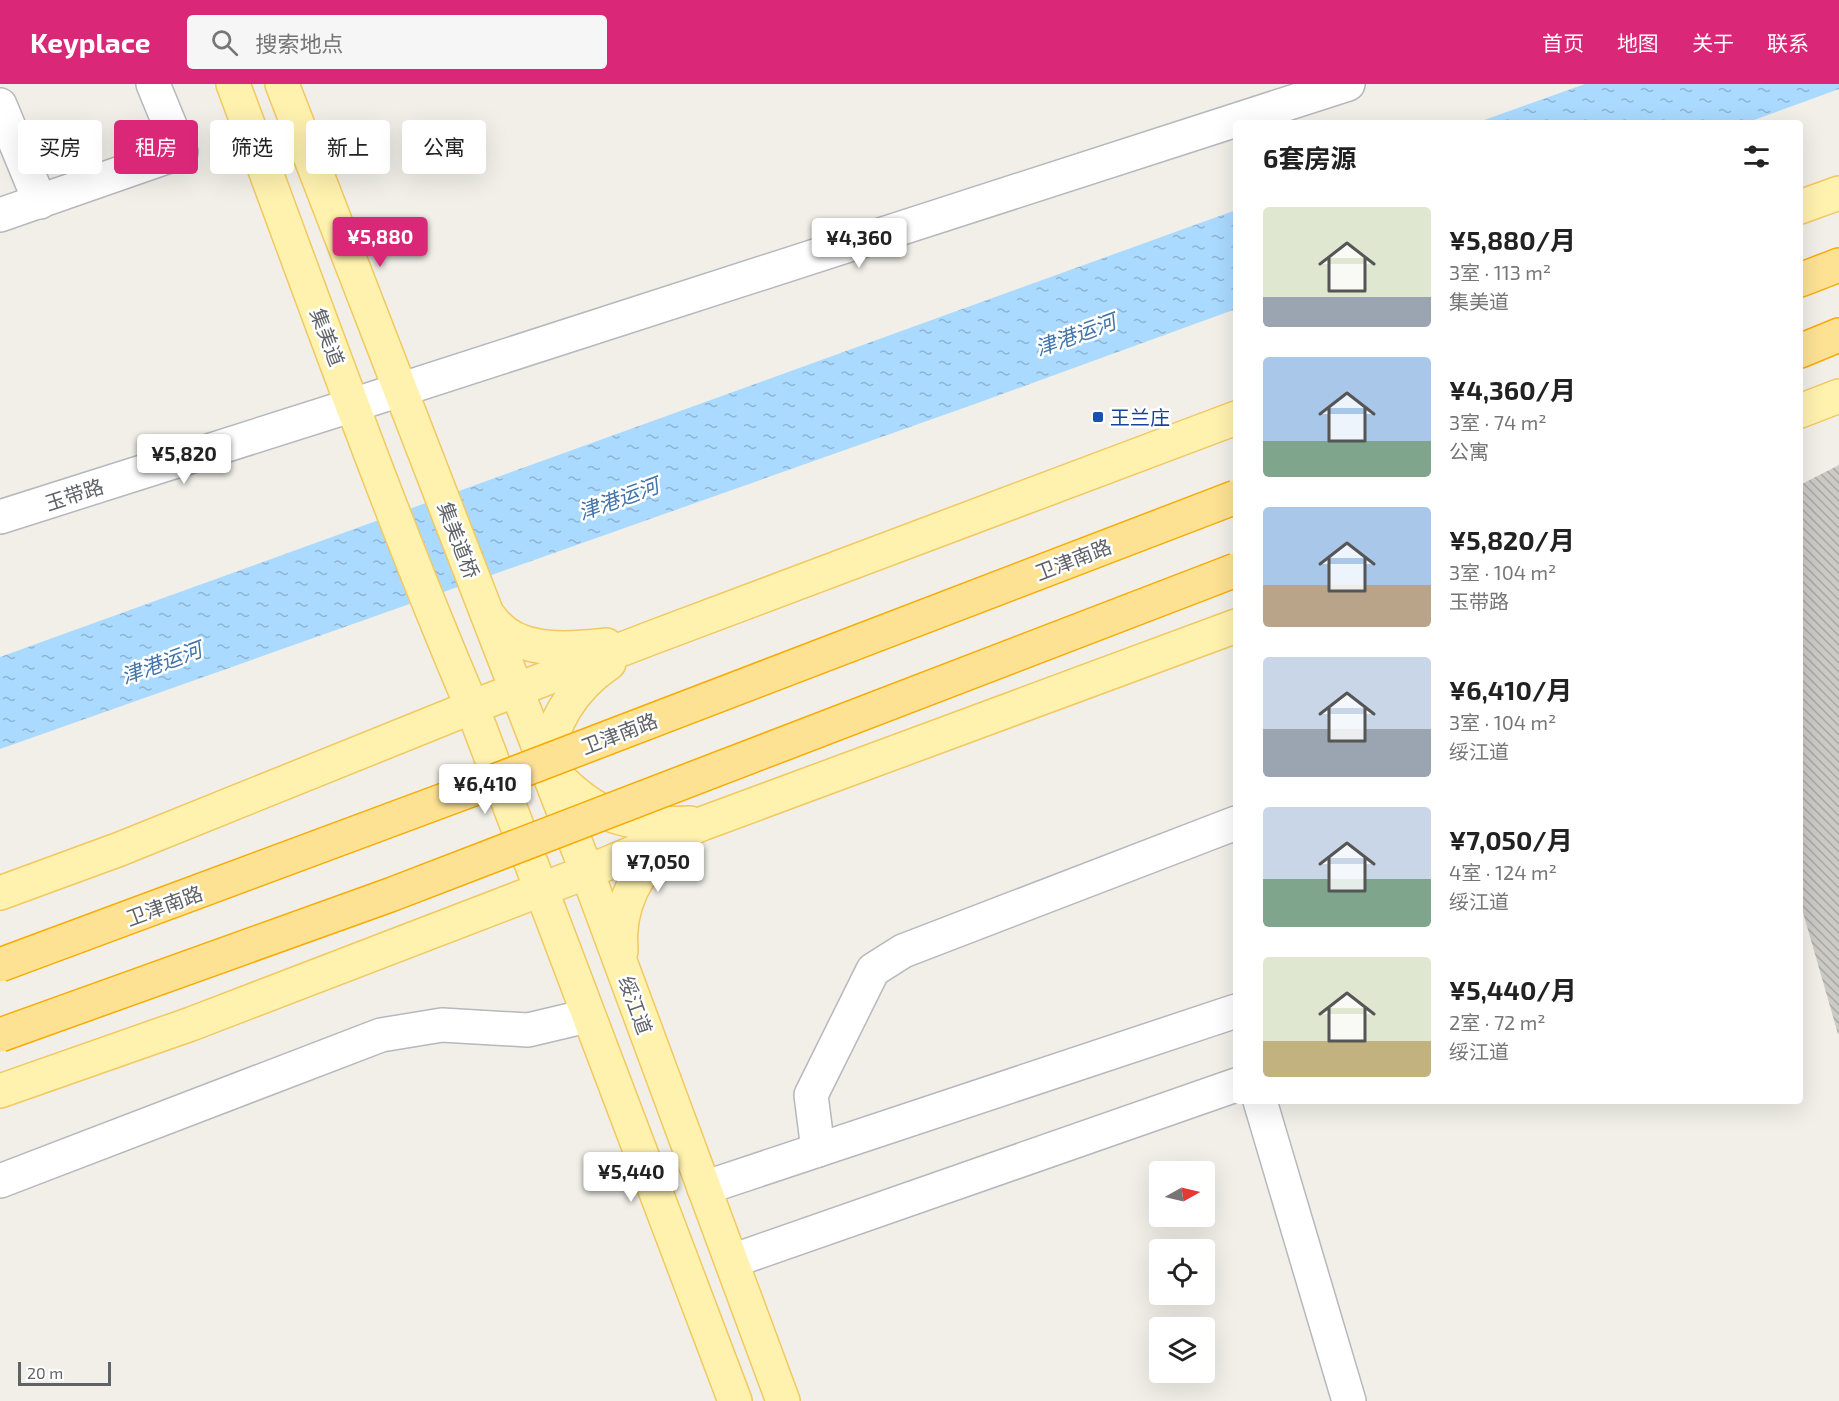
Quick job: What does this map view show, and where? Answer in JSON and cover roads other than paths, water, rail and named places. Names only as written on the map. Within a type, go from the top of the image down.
[{"type":"highway","points":[[1803,279],[1839,265]]},
{"type":"highway","points":[[1803,350],[1839,335]]},
{"type":"highway","name":"卫津南路","points":[[0,965],[468,791],[1233,498]]},
{"type":"highway","points":[[0,1035],[390,895],[1233,571]]},
{"type":"main road","name":"集美道","points":[[233,84],[437,626]]},
{"type":"main road","points":[[282,84],[400,389]]},
{"type":"main road","points":[[1803,206],[1839,193]]},
{"type":"main road","name":"集美道桥","points":[[400,389],[485,610]]},
{"type":"main road","points":[[1803,410],[1839,396]]},
{"type":"main road","points":[[0,893],[120,849],[651,638],[1233,419]]},
{"type":"main road","points":[[485,610],[506,636],[522,643],[577,648],[651,638]]},
{"type":"main road","name":"绥江道","points":[[485,610],[493,700],[582,1001],[735,1401]]},
{"type":"main road","name":"绥江道","points":[[437,626],[546,765],[783,1401]]},
{"type":"main road","points":[[0,1091],[191,1024],[587,872],[704,823],[1233,627]]},
{"type":"main road","points":[[547,887],[543,815],[546,765],[553,733],[568,701],[580,686],[607,664],[651,638]]},
{"type":"main road","points":[[546,765],[584,801],[615,817],[654,824],[704,823]]},
{"type":"main road","points":[[623,971],[622,920],[635,882],[661,850],[704,823]]},
{"type":"street","points":[[0,215],[181,152],[153,84]]},
{"type":"street","name":"玉带路","points":[[1236,120],[1348,84]]},
{"type":"street","points":[[0,105],[40,202]]},
{"type":"street","name":"玉带路","points":[[0,517],[1233,121]]},
{"type":"street","points":[[818,1150],[811,1095],[873,970],[903,951],[1233,824]]},
{"type":"street","points":[[0,1181],[381,1035],[442,1025],[528,1030],[582,1001]]},
{"type":"street","points":[[704,1188],[1233,1012]]},
{"type":"street","points":[[732,1261],[1233,1087]]},
{"type":"street","points":[[1261,1104],[1349,1401]]},
{"type":"water","points":[[1585,84],[1839,84],[1839,89],[1754,120],[1484,120]]},
{"type":"water","name":"津港运河","points":[[1233,211],[1233,310],[975,404],[0,749],[0,657]]},
{"type":"place","name":"王兰庄","points":[[1098,417]]}]
